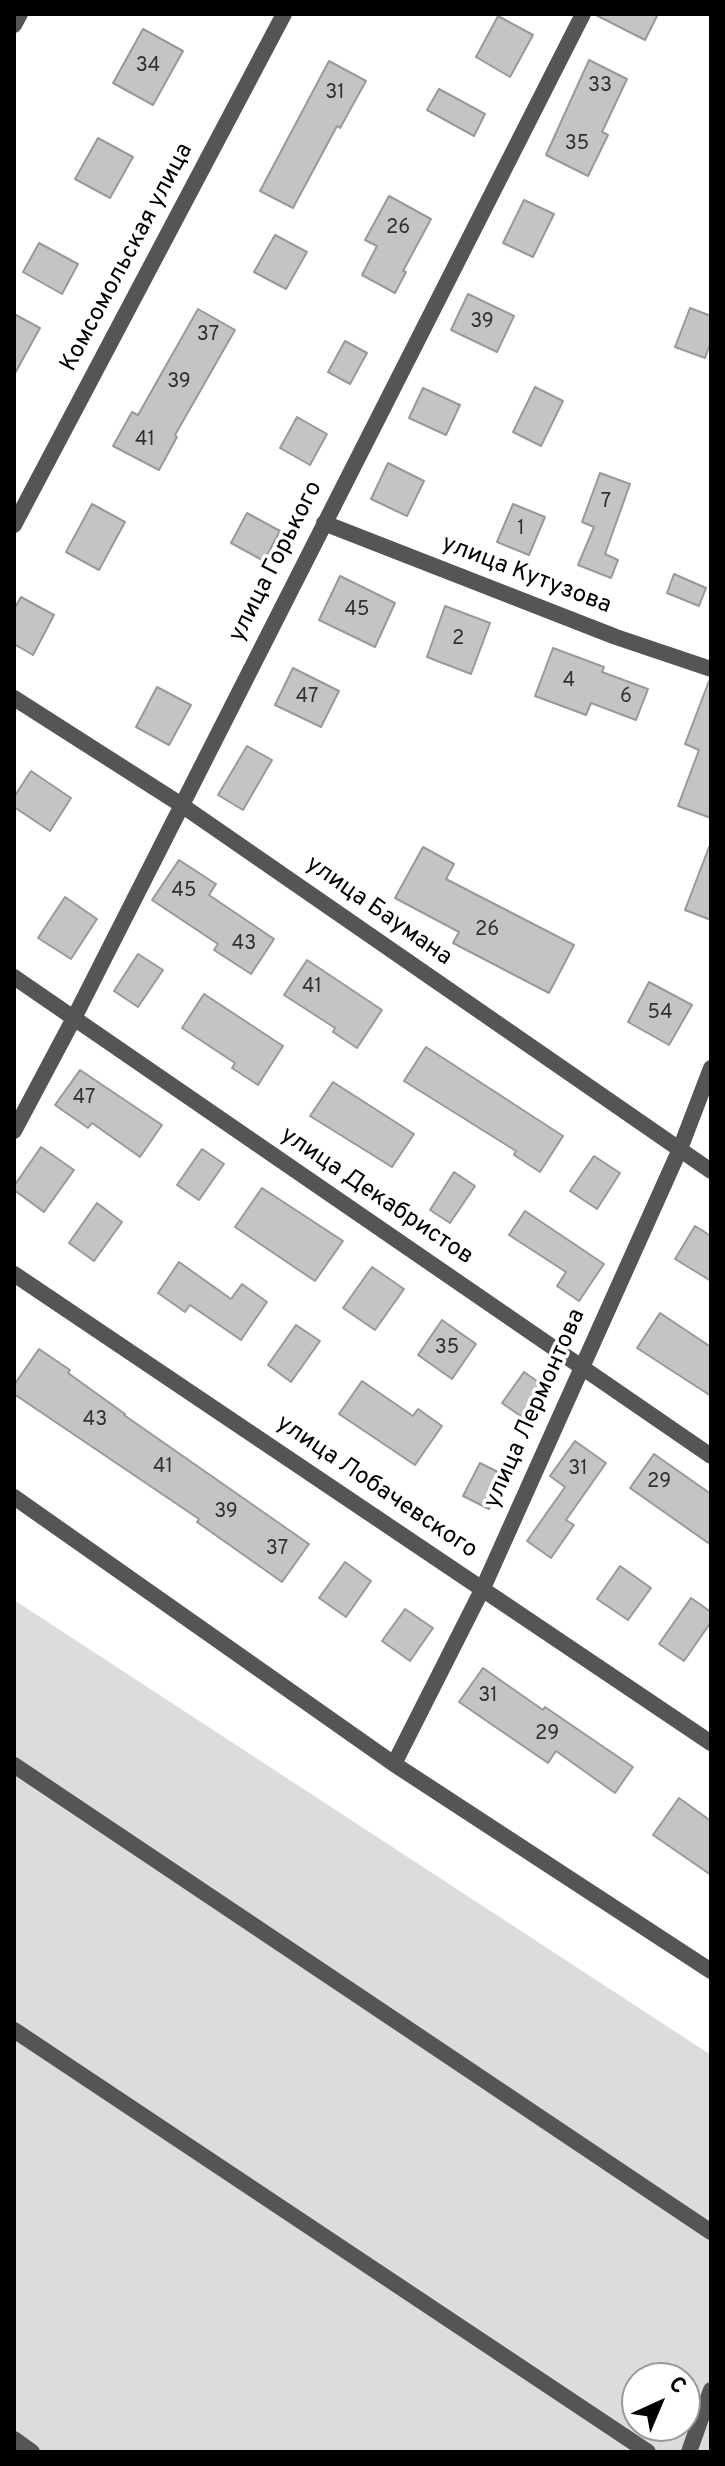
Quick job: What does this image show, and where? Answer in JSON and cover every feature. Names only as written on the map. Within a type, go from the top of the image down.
[{"type":"street","points":[[14,25],[20,14]]},
{"type":"street","name":"Комсомольская улица","points":[[14,525],[284,14]]},
{"type":"street","name":"улица Горького","points":[[14,1131],[583,14]]},
{"type":"street","name":"улица Кутузова","points":[[324,523],[616,637],[711,669]]},
{"type":"street","name":"улица Баумана","points":[[14,698],[180,804],[711,1171]]},
{"type":"street","name":"улица Декабристов","points":[[14,977],[711,1456]]},
{"type":"street","name":"улица Лермонтова","points":[[394,1764],[483,1588],[680,1149],[711,1068]]},
{"type":"street","name":"улица Лобачевского","points":[[14,1274],[711,1743]]},
{"type":"street","points":[[14,1497],[394,1764],[711,1971]]},
{"type":"street","points":[[14,1765],[711,2232]]},
{"type":"street","points":[[14,2030],[648,2452]]},
{"type":"street","points":[[689,2452],[711,2390]]},
{"type":"street","points":[[14,2439],[32,2452]]},
{"type":"shaded area","points":[[14,1600],[711,2055],[711,2452],[14,2452]]},
{"type":"building","points":[[594,14],[658,14],[645,40]]},
{"type":"building","points":[[498,16],[533,35],[510,77],[476,57]]},
{"type":"building","points":[[143,29],[183,51],[153,105],[113,83]]},
{"type":"building","points":[[589,60],[627,79],[602,132],[608,135],[588,176],[546,155]]},
{"type":"building","points":[[329,61],[366,81],[340,128],[337,126],[293,208],[260,191]]},
{"type":"building","points":[[439,89],[485,114],[474,136],[427,110]]},
{"type":"building","points":[[98,138],[133,157],[110,198],[75,179]]},
{"type":"building","points":[[389,196],[431,219],[403,271],[406,272],[395,293],[362,275],[377,246],[365,240]]},
{"type":"building","points":[[524,200],[554,214],[533,257],[503,243]]},
{"type":"building","points":[[275,235],[307,252],[286,289],[254,272]]},
{"type":"building","points":[[39,243],[78,264],[62,294],[23,272]]},
{"type":"building","points":[[468,294],[514,316],[497,352],[451,330]]},
{"type":"building","points":[[690,308],[711,316],[711,341],[705,358],[675,347]]},
{"type":"building","points":[[198,309],[235,330],[175,435],[177,437],[159,470],[113,446],[132,412],[138,415]]},
{"type":"building","points":[[14,314],[40,328],[14,375]]},
{"type":"building","points":[[345,341],[367,353],[350,384],[328,372]]},
{"type":"building","points":[[535,387],[563,401],[541,446],[513,432]]},
{"type":"building","points":[[423,388],[460,405],[446,435],[409,418]]},
{"type":"building","points":[[297,417],[327,434],[310,465],[280,448]]},
{"type":"building","points":[[388,463],[424,481],[407,516],[371,499]]},
{"type":"building","points":[[600,473],[630,484],[605,554],[618,560],[611,578],[578,565],[594,527],[582,522]]},
{"type":"building","points":[[92,504],[125,522],[99,570],[66,552]]},
{"type":"building","points":[[513,504],[545,517],[529,555],[497,542]]},
{"type":"building","points":[[247,513],[280,531],[264,561],[231,543]]},
{"type":"building","points":[[674,574],[706,588],[699,606],[667,593]]},
{"type":"building","points":[[340,576],[395,603],[375,647],[319,620]]},
{"type":"building","points":[[21,597],[54,615],[33,655],[14,644],[14,609]]},
{"type":"building","points":[[445,606],[490,623],[471,674],[427,657]]},
{"type":"building","points":[[553,648],[604,667],[602,672],[648,689],[636,720],[591,703],[586,715],[535,696]]},
{"type":"building","points":[[293,668],[339,691],[321,727],[275,705]]},
{"type":"building","points":[[709,681],[711,818],[678,806],[699,750],[685,744]]},
{"type":"building","points":[[157,687],[191,705],[169,745],[136,727]]},
{"type":"building","points":[[247,746],[272,760],[243,810],[218,795]]},
{"type":"building","points":[[31,771],[71,798],[50,831],[14,807],[14,797]]},
{"type":"building","points":[[423,847],[454,864],[446,879],[574,945],[549,993],[453,943],[459,932],[395,898]]},
{"type":"building","points":[[711,847],[711,920],[685,910]]},
{"type":"building","points":[[179,860],[216,884],[209,895],[274,939],[251,974],[214,950],[218,944],[152,900]]},
{"type":"building","points":[[65,897],[97,919],[71,959],[38,938]]},
{"type":"building","points":[[138,954],[163,970],[138,1007],[114,991]]},
{"type":"building","points":[[307,960],[382,1010],[357,1048],[333,1032],[335,1028],[284,995]]},
{"type":"building","points":[[649,982],[692,1005],[669,1045],[628,1022]]},
{"type":"building","points":[[204,994],[283,1046],[258,1085],[232,1068],[235,1063],[182,1028]]},
{"type":"building","points":[[426,1047],[563,1136],[540,1172],[514,1155],[516,1151],[404,1081]]},
{"type":"building","points":[[80,1070],[162,1125],[140,1157],[92,1123],[88,1128],[55,1105]]},
{"type":"building","points":[[333,1082],[414,1134],[392,1167],[310,1116]]},
{"type":"building","points":[[41,1147],[74,1170],[44,1212],[14,1190]]},
{"type":"building","points":[[202,1149],[224,1164],[199,1200],[177,1185]]},
{"type":"building","points":[[594,1156],[620,1173],[597,1209],[570,1191]]},
{"type":"building","points":[[454,1172],[475,1186],[450,1223],[430,1210]]},
{"type":"building","points":[[262,1188],[343,1241],[315,1281],[235,1227]]},
{"type":"building","points":[[97,1203],[122,1222],[94,1261],[69,1243]]},
{"type":"building","points":[[525,1211],[604,1264],[579,1301],[557,1286],[566,1272],[509,1235]]},
{"type":"building","points":[[695,1226],[711,1236],[711,1281],[675,1259]]},
{"type":"building","points":[[179,1262],[231,1299],[242,1284],[267,1302],[241,1340],[190,1305],[185,1312],[158,1293]]},
{"type":"building","points":[[372,1267],[404,1289],[375,1330],[343,1308]]},
{"type":"building","points":[[660,1313],[711,1347],[711,1396],[637,1348]]},
{"type":"building","points":[[442,1320],[476,1344],[452,1379],[418,1355]]},
{"type":"building","points":[[296,1325],[320,1341],[291,1382],[268,1365]]},
{"type":"building","points":[[39,1349],[70,1370],[68,1373],[124,1415],[309,1544],[282,1582],[197,1522],[199,1519],[14,1394],[14,1385]]},
{"type":"building","points":[[524,1372],[551,1391],[529,1422],[502,1403]]},
{"type":"building","points":[[362,1381],[413,1416],[418,1409],[442,1426],[415,1465],[339,1414]]},
{"type":"building","points":[[575,1441],[606,1463],[566,1520],[574,1525],[551,1558],[527,1541],[565,1487],[550,1476]]},
{"type":"building","points":[[654,1454],[711,1494],[711,1545],[630,1488]]},
{"type":"building","points":[[480,1463],[506,1476],[489,1509],[463,1496]]},
{"type":"building","points":[[345,1562],[371,1581],[346,1617],[319,1598]]},
{"type":"building","points":[[620,1566],[651,1588],[628,1620],[597,1599]]},
{"type":"building","points":[[691,1598],[711,1612],[711,1622],[684,1661],[659,1644]]},
{"type":"building","points":[[405,1609],[433,1628],[410,1661],[382,1641]]},
{"type":"building","points":[[483,1668],[633,1767],[615,1793],[556,1751],[548,1763],[459,1702]]},
{"type":"building","points":[[679,1798],[711,1821],[711,1875],[653,1835]]}]
